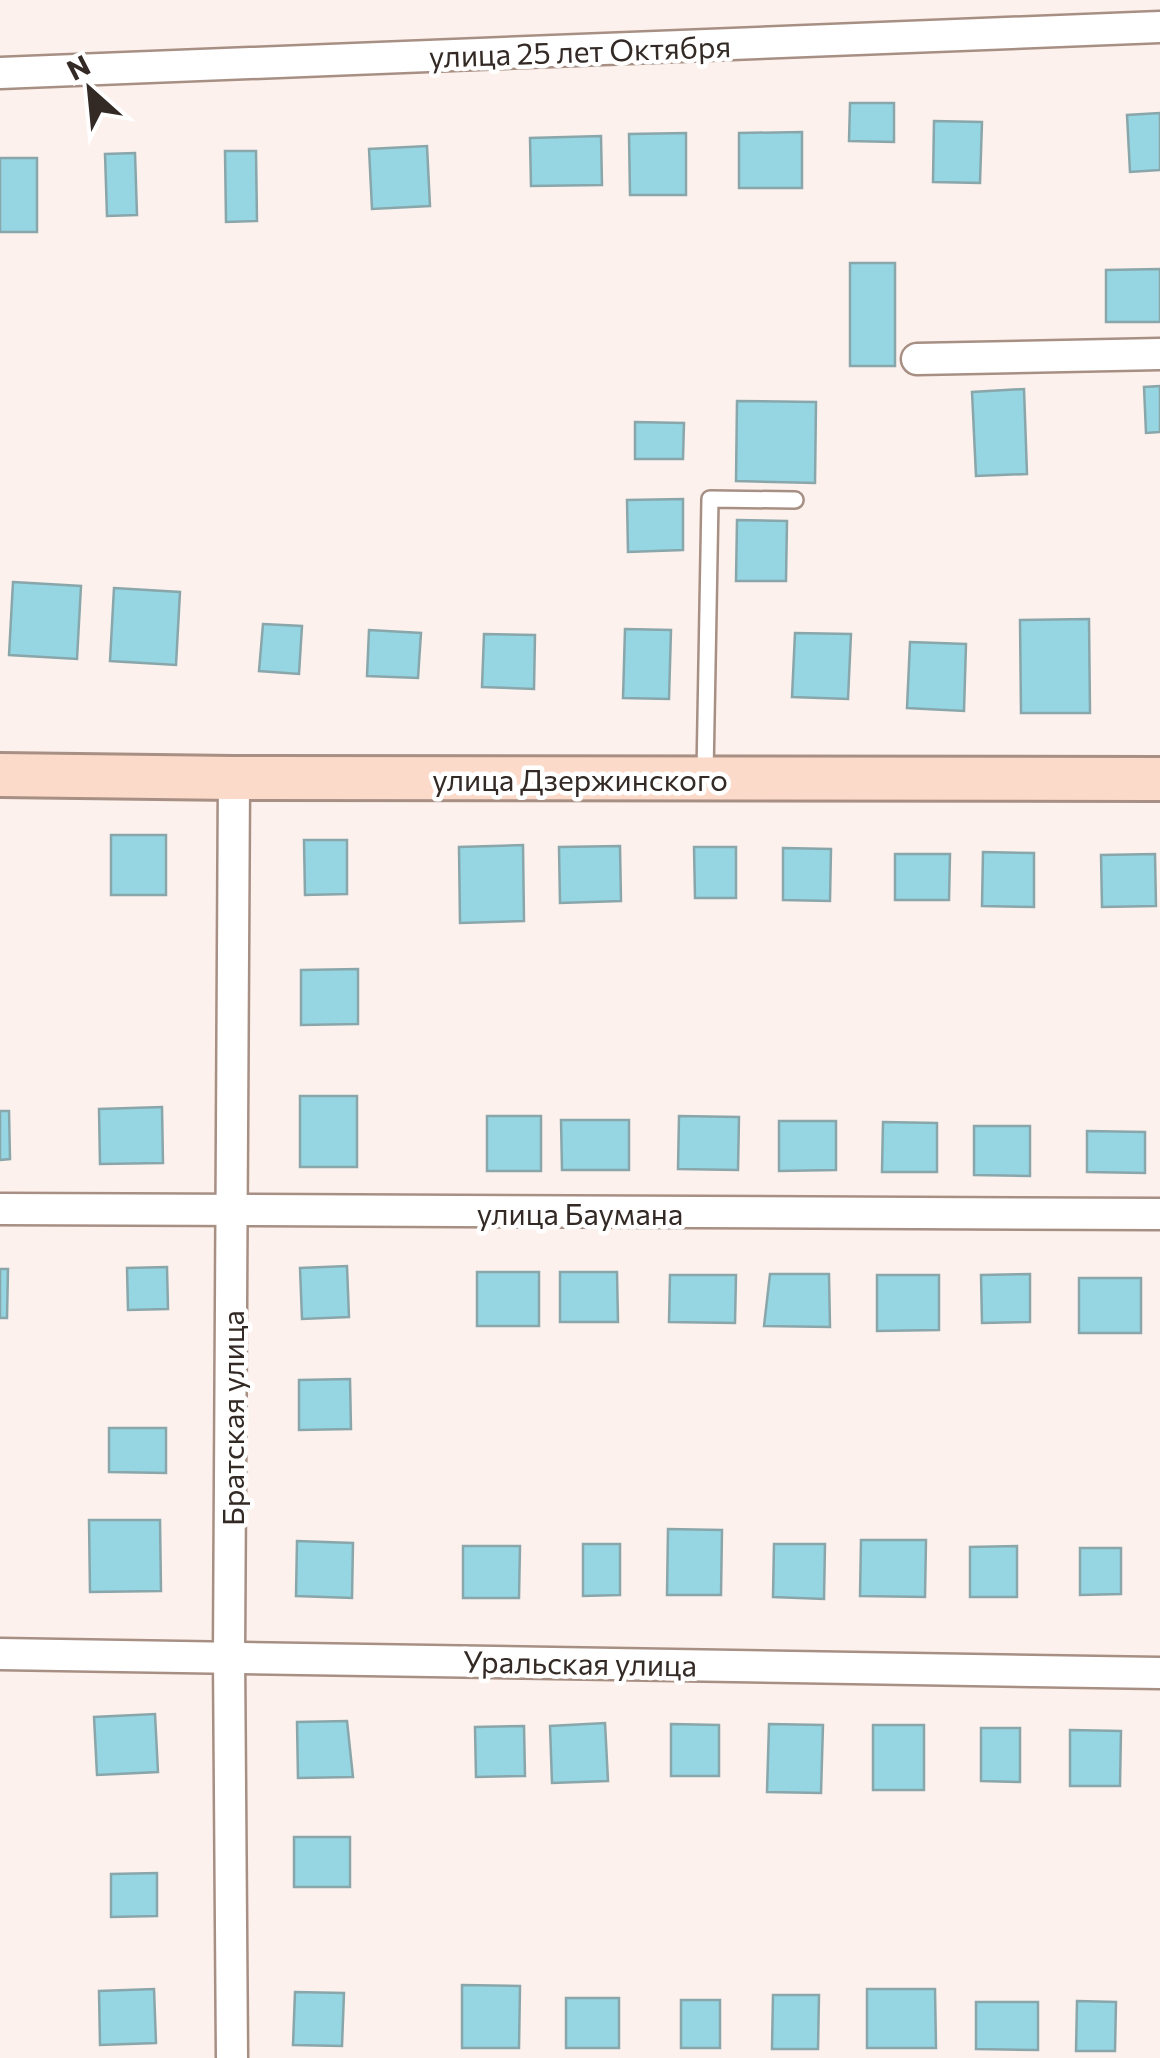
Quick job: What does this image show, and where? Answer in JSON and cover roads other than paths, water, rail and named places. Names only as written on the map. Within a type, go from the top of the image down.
[{"type":"street","name":"улица 25 лет Октября","points":[[0,73],[1160,27]]},
{"type":"street","points":[[917,359],[1160,354]]},
{"type":"street","name":"улица Дзержинского","points":[[0,775],[1160,779]]},
{"type":"street","name":"Братская улица","points":[[232,2058],[229,1656],[234,778]]},
{"type":"street","name":"улица Баумана","points":[[0,1209],[1160,1214]]},
{"type":"street","name":"Уральская улица","points":[[0,1654],[1160,1673]]},
{"type":"lane","points":[[705,778],[710,500],[795,500]]}]
